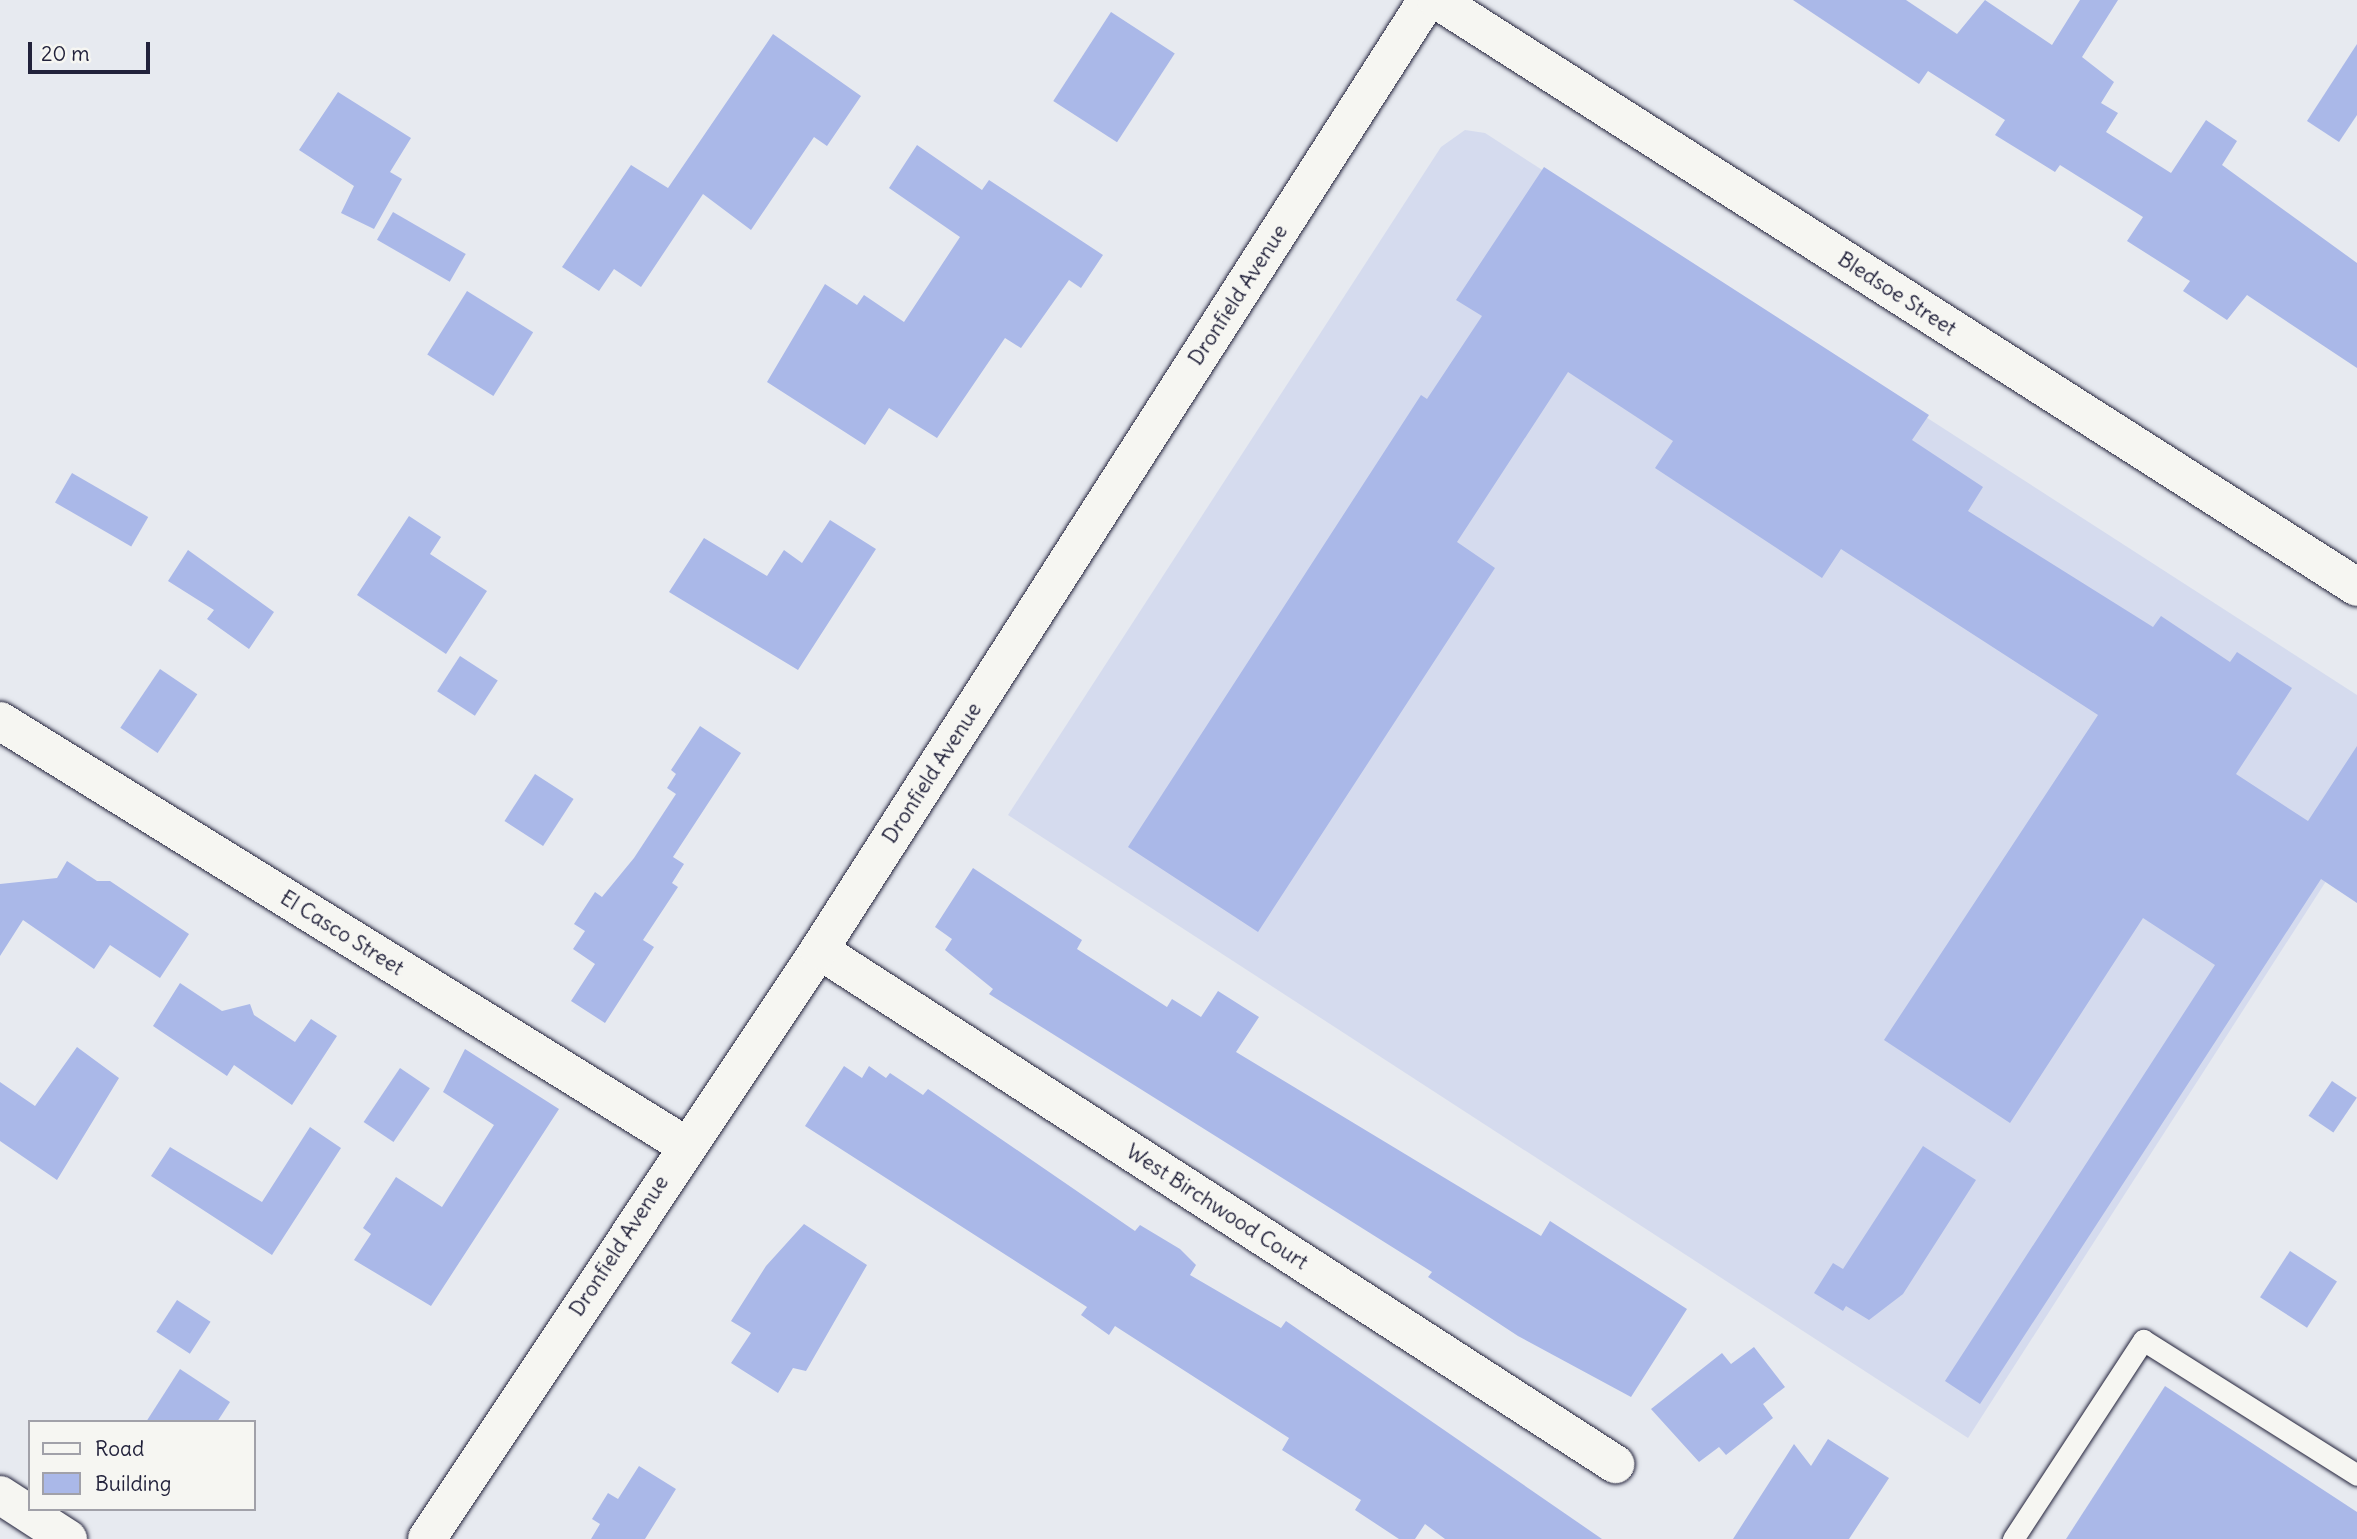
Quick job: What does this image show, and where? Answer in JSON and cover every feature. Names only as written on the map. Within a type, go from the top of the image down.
[{"type":"street","name":"Dronfield Avenue","points":[[427,1539],[685,1145],[819,950],[1427,0]]},
{"type":"street","name":"Bledsoe Street","points":[[1437,0],[2357,587]]},
{"type":"street","name":"El Casco Street","points":[[0,721],[685,1145]]},
{"type":"street","name":"West Birchwood Court","points":[[819,950],[1615,1464]]},
{"type":"street","points":[[0,1495],[68,1539]]},
{"type":"lane","points":[[2013,1539],[2143,1340],[2357,1475]]},
{"type":"shaded area","points":[[1465,130],[1485,133],[2357,695],[2357,833],[1968,1438],[1008,815],[1441,147]]},
{"type":"building","points":[[1793,0],[1906,0],[1957,34],[1985,0],[2052,45],[2080,0],[2118,0],[2082,57],[2114,82],[2101,103],[2118,113],[2106,132],[2171,173],[2206,120],[2237,141],[2222,165],[2357,263],[2357,368],[2247,295],[2227,320],[2183,291],[2190,281],[2127,241],[2143,217],[2060,165],[2055,172],[1995,135],[2005,120],[1928,71],[1919,84]]},
{"type":"building","points":[[1111,12],[1175,53],[1117,142],[1053,101]]},
{"type":"building","points":[[773,34],[861,96],[827,146],[814,137],[751,230],[703,194],[641,287],[614,269],[599,291],[562,267],[631,165],[668,188]]},
{"type":"building","points":[[2357,44],[2357,115],[2339,142],[2307,121]]},
{"type":"building","points":[[338,92],[411,138],[390,172],[402,179],[374,229],[341,213],[354,186],[299,150]]},
{"type":"building","points":[[917,145],[982,190],[989,180],[1103,255],[1081,288],[1069,280],[1021,348],[1005,338],[937,438],[889,408],[865,445],[767,382],[825,284],[857,305],[864,295],[904,322],[960,237],[889,188]]},
{"type":"building","points":[[1544,167],[1929,415],[1912,440],[1983,487],[1968,511],[2153,627],[2161,616],[2230,662],[2237,652],[2292,688],[2236,774],[2308,821],[2357,746],[2357,903],[2321,879],[1980,1404],[1945,1381],[2215,965],[2143,918],[2010,1123],[1884,1040],[2098,715],[1841,549],[1822,578],[1655,468],[1673,441],[1568,372],[1457,542],[1495,568],[1258,932],[1128,847],[1421,395],[1427,399],[1482,316],[1456,300]]},
{"type":"building","points":[[393,212],[466,254],[450,282],[377,240]]},
{"type":"building","points":[[467,291],[533,332],[493,396],[427,355]]},
{"type":"building","points":[[72,473],[148,517],[131,546],[55,502]]},
{"type":"building","points":[[409,516],[441,537],[430,554],[487,591],[446,654],[357,595]]},
{"type":"building","points":[[830,520],[876,549],[798,670],[669,592],[704,538],[767,576],[784,550],[802,563]]},
{"type":"building","points":[[188,550],[274,612],[249,649],[207,619],[214,610],[168,581]]},
{"type":"building","points":[[460,656],[498,681],[475,716],[437,691]]},
{"type":"building","points":[[160,669],[197,694],[158,753],[120,728]]},
{"type":"building","points":[[700,726],[741,753],[673,857],[684,864],[672,883],[678,887],[643,940],[654,947],[605,1023],[571,1001],[595,964],[573,949],[585,931],[574,924],[595,892],[602,897],[634,858],[676,794],[667,788],[676,774],[671,770]]},
{"type":"building","points":[[535,774],[574,799],[543,846],[505,821]]},
{"type":"building","points":[[67,861],[97,881],[110,881],[189,934],[160,978],[110,945],[94,969],[23,920],[0,956],[0,884],[57,878]]},
{"type":"building","points":[[973,868],[1082,940],[1077,949],[1167,1007],[1172,999],[1201,1017],[1218,991],[1259,1017],[1236,1052],[1541,1236],[1550,1221],[1687,1309],[1631,1397],[1518,1336],[1428,1277],[1432,1272],[989,994],[993,989],[945,950],[952,939],[935,927]]},
{"type":"building","points":[[180,983],[222,1011],[250,1004],[254,1015],[295,1042],[311,1019],[337,1036],[292,1105],[234,1065],[227,1076],[153,1026]]},
{"type":"building","points":[[77,1047],[119,1078],[57,1180],[0,1141],[0,1082],[35,1106]]},
{"type":"building","points":[[465,1049],[559,1109],[431,1306],[354,1260],[371,1234],[363,1228],[396,1177],[442,1207],[494,1125],[443,1092]]},
{"type":"building","points":[[844,1066],[862,1078],[869,1066],[886,1078],[890,1073],[923,1095],[928,1089],[1135,1231],[1140,1225],[1180,1249],[1196,1265],[1190,1275],[1281,1328],[1286,1321],[1602,1539],[1445,1539],[1425,1524],[1415,1539],[1399,1539],[1355,1510],[1361,1500],[1282,1450],[1289,1438],[1115,1326],[1109,1335],[1081,1315],[1087,1307],[805,1126]]},
{"type":"building","points":[[400,1068],[430,1088],[393,1142],[364,1122]]},
{"type":"building","points":[[2332,1081],[2357,1098],[2333,1133],[2309,1116]]},
{"type":"building","points":[[310,1127],[341,1148],[272,1255],[151,1176],[170,1147],[262,1202]]},
{"type":"building","points":[[1923,1146],[1976,1180],[1903,1294],[1869,1320],[1846,1306],[1843,1311],[1814,1293],[1833,1263],[1843,1269]]},
{"type":"building","points":[[804,1224],[867,1265],[806,1371],[793,1368],[778,1393],[731,1363],[751,1333],[731,1321],[766,1266]]},
{"type":"building","points":[[2290,1251],[2337,1281],[2307,1328],[2260,1297]]},
{"type":"building","points":[[177,1300],[211,1322],[190,1354],[156,1332]]},
{"type":"building","points":[[1754,1347],[1785,1387],[1763,1404],[1773,1418],[1726,1455],[1719,1447],[1699,1462],[1651,1409],[1722,1353],[1731,1364]]},
{"type":"building","points":[[180,1369],[230,1402],[218,1420],[147,1420]]},
{"type":"building","points":[[2165,1386],[2357,1512],[2357,1539],[2066,1539]]},
{"type":"building","points":[[1828,1439],[1889,1478],[1849,1539],[1733,1539],[1794,1444],[1811,1466]]},
{"type":"building","points":[[639,1466],[676,1489],[645,1539],[591,1539],[600,1524],[592,1519],[608,1493],[618,1499]]}]
